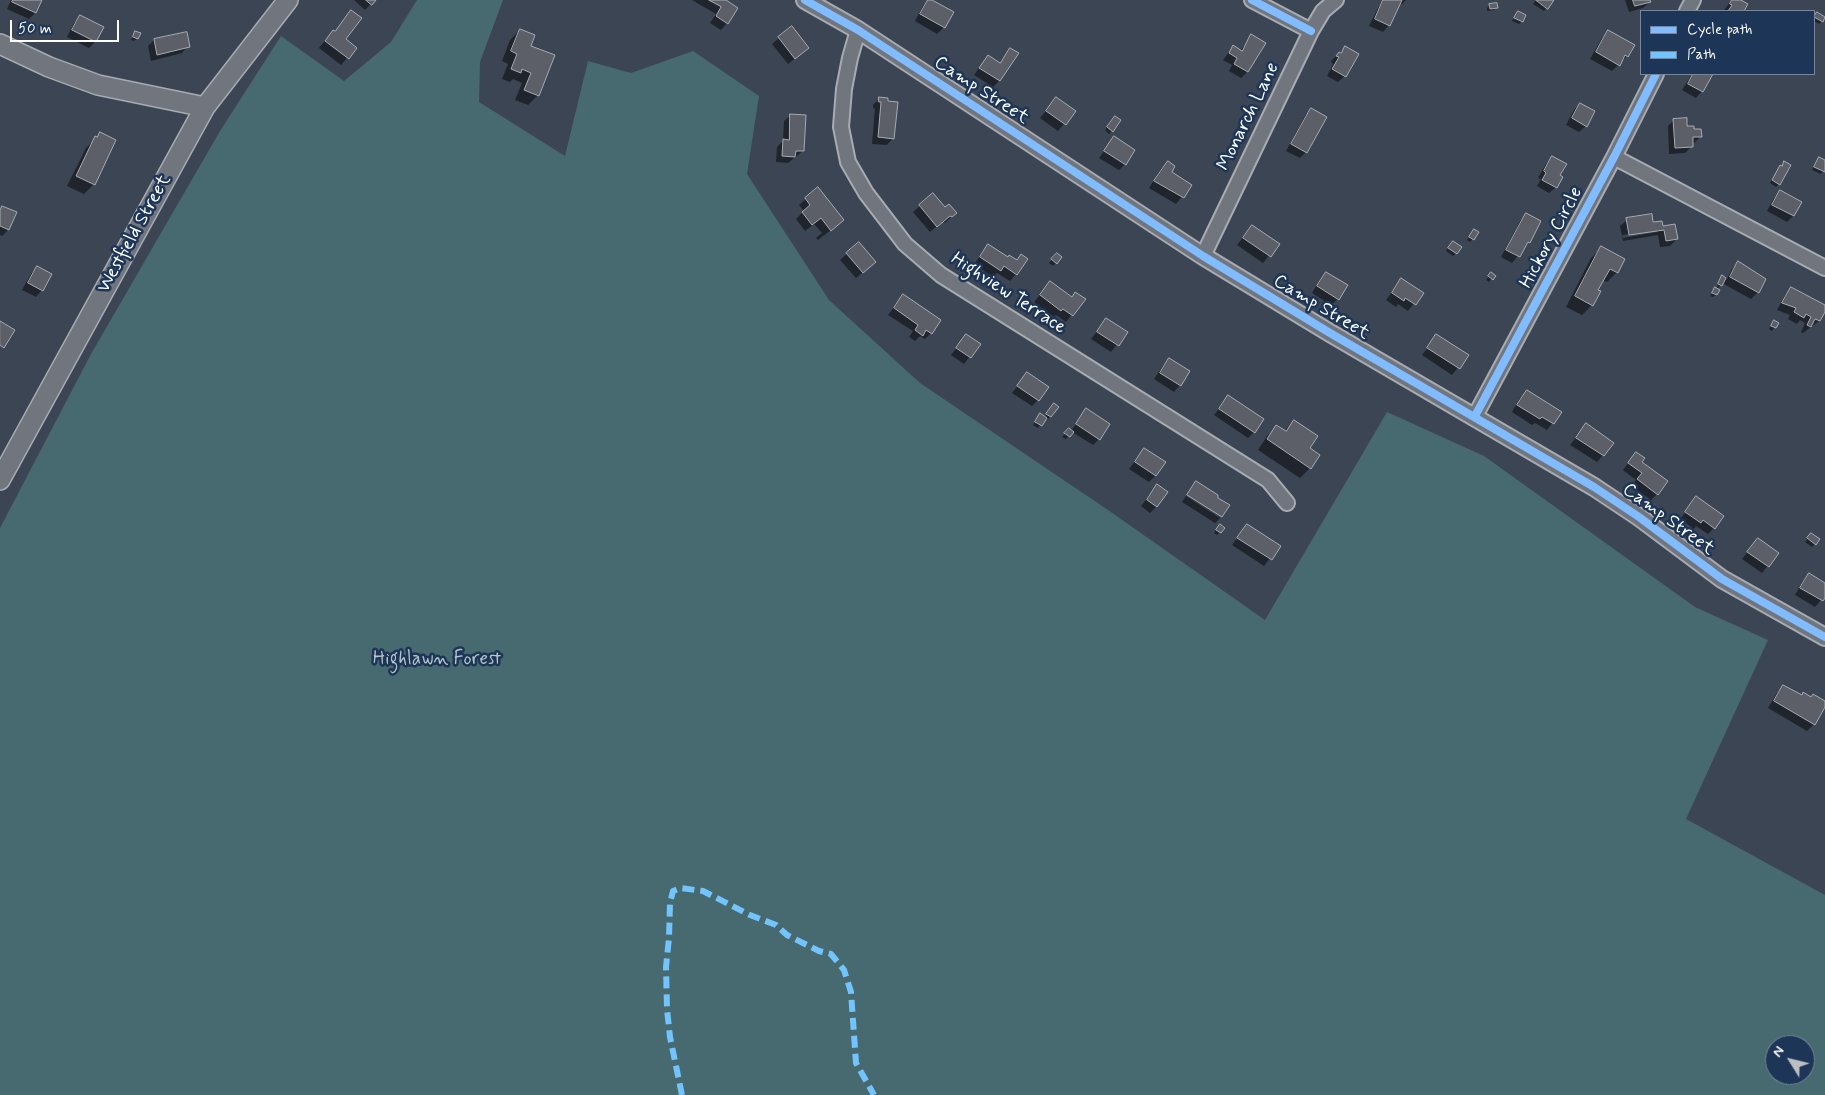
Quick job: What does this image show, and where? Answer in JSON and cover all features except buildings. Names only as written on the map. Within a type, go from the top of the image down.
[{"type":"main road","name":"Westfield Street","points":[[0,480],[205,107],[288,0]]},
{"type":"main road","points":[[0,44],[49,67],[98,85],[205,107]]},
{"type":"street","name":"Camp Street","points":[[805,0],[858,30],[1203,256],[1330,333],[1475,416],[1602,492],[1722,579],[1825,637]]},
{"type":"street","points":[[1252,0],[1311,31]]},
{"type":"street","name":"Monarch Lane","points":[[1203,256],[1311,31],[1323,11],[1336,0]]},
{"type":"street","name":"Highview Terrace","points":[[858,30],[844,89],[841,127],[848,162],[866,193],[905,244],[942,275],[1268,480],[1287,503]]},
{"type":"street","name":"Hickory Circle","points":[[1475,416],[1614,157],[1655,75]]},
{"type":"street","points":[[1614,157],[1825,268]]},
{"type":"green space","name":"Highlawn Forest","points":[[417,0],[503,0],[480,62],[479,102],[565,156],[588,61],[631,73],[693,51],[759,96],[747,174],[829,300],[920,383],[1108,510],[1265,620],[1387,412],[1484,456],[1695,607],[1768,640],[1686,819],[1825,895],[1825,1095],[0,1095],[0,528],[91,354],[220,131],[281,36],[344,81],[391,42]]},
{"type":"marked path","points":[[682,1095],[670,1037],[666,967],[670,903],[673,891],[680,888],[703,891],[750,915],[776,925],[787,935],[819,951],[831,954],[844,970],[851,992],[856,1063],[874,1095]]},
{"type":"cycle path","points":[[805,0],[858,30],[1203,256],[1330,333],[1594,487],[1639,517],[1722,579],[1825,637]]},
{"type":"cycle path","points":[[1252,0],[1311,31]]},
{"type":"cycle path","points":[[1475,416],[1614,157],[1655,75]]}]
